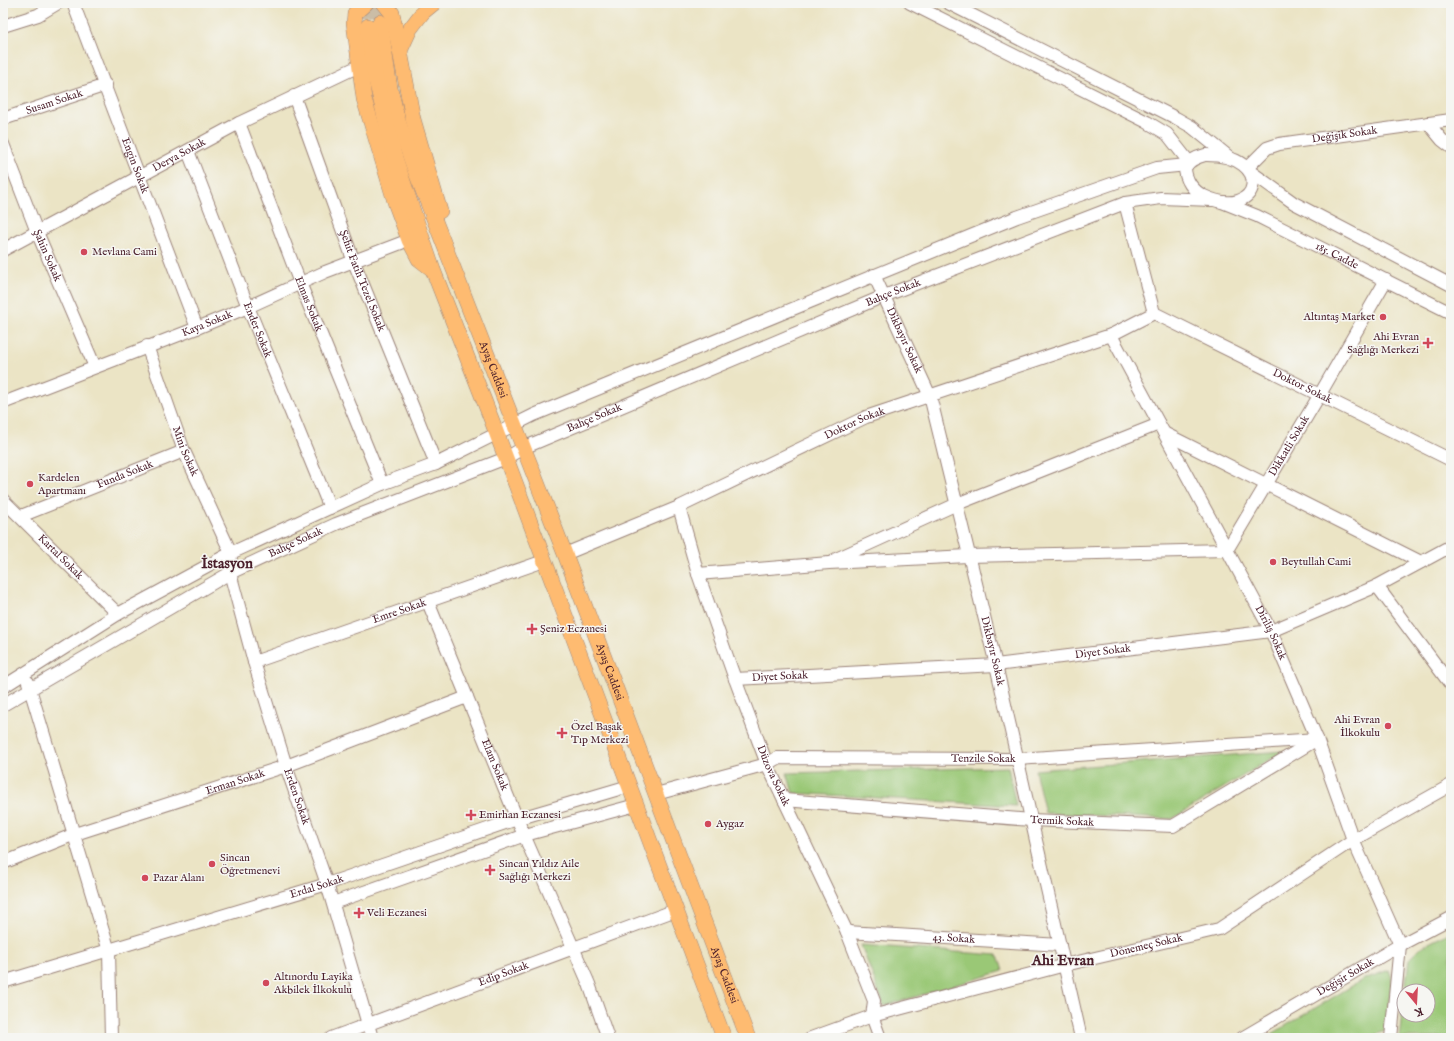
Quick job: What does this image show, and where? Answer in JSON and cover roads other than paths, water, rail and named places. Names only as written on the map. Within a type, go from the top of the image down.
[{"type":"main road","points":[[353,3],[367,24],[359,66],[364,99],[409,240],[418,259],[433,270]]},
{"type":"main road","points":[[366,3],[355,13],[367,24]]},
{"type":"main road","points":[[400,50],[410,29],[424,12],[434,3]]},
{"type":"main road","points":[[389,6],[400,50],[413,119],[449,239],[450,262]]},
{"type":"main road","name":"Ayaş Caddesi","points":[[367,24],[390,88],[398,121],[450,262],[564,554],[748,1038]]},
{"type":"main road","name":"Ayaş Caddesi","points":[[367,24],[376,76],[394,155],[433,270],[506,458],[724,1038]]},
{"type":"street","points":[[3,26],[38,15],[58,3]]},
{"type":"street","name":"Engin Sokak","points":[[74,3],[197,328]]},
{"type":"street","points":[[910,3],[1147,122],[1167,134],[1188,163]]},
{"type":"street","points":[[948,3],[1176,118],[1192,127],[1229,157],[1294,204],[1451,285]]},
{"type":"street","name":"Derya Sokak","points":[[3,250],[239,124],[294,96],[359,66]]},
{"type":"street","name":"Susam Sokak","points":[[3,119],[106,85]]},
{"type":"street","name":"Şehit Fatih Tezel Sokak","points":[[294,96],[354,262],[436,464]]},
{"type":"street","name":"Değişik Sokak","points":[[1249,170],[1267,148],[1279,144],[1451,120]]},
{"type":"street","points":[[1428,123],[1442,140],[1451,147]]},
{"type":"street","name":"Elmas Sokak","points":[[239,124],[300,283],[382,484]]},
{"type":"street","name":"Şahin Sokak","points":[[3,144],[37,232],[95,367]]},
{"type":"street","name":"Ender Sokak","points":[[188,151],[248,307],[330,508]]},
{"type":"street","points":[[1229,157],[1205,155],[1188,163],[1185,172],[1191,186],[1201,195],[1217,201],[1232,203],[1249,195],[1254,185],[1254,180],[1249,170]]},
{"type":"street","name":"Bahçe Sokak","points":[[3,687],[118,614],[231,553],[382,484],[436,464],[534,414],[1024,214],[1158,168],[1188,163]]},
{"type":"street","name":"Bahçe Sokak","points":[[3,705],[230,573],[336,524],[506,458],[523,448],[884,296],[1125,203],[1161,198],[1217,201]]},
{"type":"street","name":"185. Cadde","points":[[1217,201],[1257,216],[1451,313]]},
{"type":"street","points":[[1125,203],[1154,313]]},
{"type":"street","name":"Kaya Sokak","points":[[3,403],[147,346],[197,328],[300,283],[409,240]]},
{"type":"street","name":"Dikbayır Sokak","points":[[874,275],[930,396],[957,504],[968,556],[996,665],[1060,945],[1066,964],[1081,1038]]},
{"type":"street","name":"Dikkatli Sokak","points":[[1227,550],[1386,280]]},
{"type":"street","name":"Doktor Sokak","points":[[564,554],[679,507],[866,417],[1111,335],[1154,313],[1451,460]]},
{"type":"street","name":"Diriliş Sokak","points":[[1111,335],[1271,631],[1317,740],[1353,840],[1400,945]]},
{"type":"street","name":"Mini Sokak","points":[[147,346],[184,451],[231,553]]},
{"type":"street","points":[[829,562],[957,504],[1162,428],[1266,484],[1421,562]]},
{"type":"street","name":"Funda Sokak","points":[[21,516],[184,451]]},
{"type":"street","name":"Kartal Sokak","points":[[3,500],[21,516],[118,614]]},
{"type":"street","name":"Düzova Sokak","points":[[679,507],[698,574],[767,764],[847,932],[874,1001],[872,1016],[880,1038]]},
{"type":"street","name":"Diyet Sokak","points":[[735,678],[996,665],[1271,631],[1377,586],[1451,546]]},
{"type":"street","points":[[698,574],[829,562],[968,556],[1227,550]]},
{"type":"street","name":"Erden Sokak","points":[[231,553],[230,573],[254,662],[286,766],[327,884],[372,1038]]},
{"type":"street","name":"Emre Sokak","points":[[254,662],[544,561]]},
{"type":"street","points":[[1377,586],[1449,678]]},
{"type":"street","name":"Elam Sokak","points":[[428,602],[517,819],[589,984],[608,1038]]},
{"type":"street","points":[[26,673],[109,951],[111,1038]]},
{"type":"street","name":"Erman Sokak","points":[[3,863],[75,834],[286,766],[467,697]]},
{"type":"street","name":"Tenzile Sokak","points":[[656,794],[767,764],[777,758],[1017,759],[1317,740]]},
{"type":"street","name":"Termik Sokak","points":[[784,800],[1031,820],[1173,826],[1317,740]]},
{"type":"street","name":"Dönemeç Sokak","points":[[811,1038],[872,1016],[1066,964],[1219,929],[1353,840],[1451,785]]},
{"type":"street","name":"Erdal Sokak","points":[[3,982],[327,884],[517,819],[629,786]]},
{"type":"street","points":[[333,904],[525,835],[636,805]]},
{"type":"street","name":"Edip Sokak","points":[[331,1038],[676,910]]},
{"type":"street","name":"Değişir Sokak","points":[[1242,1038],[1400,945],[1451,918]]},
{"type":"street","name":"43. Sokak","points":[[847,932],[1060,945]]},
{"type":"street","points":[[1391,1038],[1400,945]]},
{"type":"tunnel","points":[[366,3],[368,26]]},
{"type":"tunnel","points":[[379,3],[380,22]]},
{"type":"place","name":"Mevlana Cami","points":[[84,252]]},
{"type":"place","name":"Altıntaş Market","points":[[1383,317]]},
{"type":"place","name":"Ahi Evran Sağlığı Merkezi","points":[[1428,343]]},
{"type":"place","name":"Kardelen Apartmanı","points":[[30,484]]},
{"type":"place","name":"Beytullah Cami","points":[[1273,562]]},
{"type":"place","name":"Şeniz Eczanesi","points":[[532,629]]},
{"type":"place","name":"Ahi Evran İlkokulu","points":[[1388,726]]},
{"type":"place","name":"Özel Başak Tıp Merkezi","points":[[562,733]]},
{"type":"place","name":"Emirhan Eczanesi","points":[[471,815]]},
{"type":"place","name":"Aygaz","points":[[708,824]]},
{"type":"place","name":"Sincan Öğretmenevi","points":[[212,864]]},
{"type":"place","name":"Sincan Yıldız Aile Sağlığı Merkezi","points":[[490,870]]},
{"type":"place","name":"Pazar Alanı","points":[[145,878]]},
{"type":"place","name":"Veli Eczanesi","points":[[359,913]]},
{"type":"place","name":"Altınordu Layika Akbilek İlkokulu","points":[[266,983]]},
{"type":"district","name":"İstasyon","points":[[227,563]]},
{"type":"district","name":"Ahi Evran","points":[[1063,960]]}]
